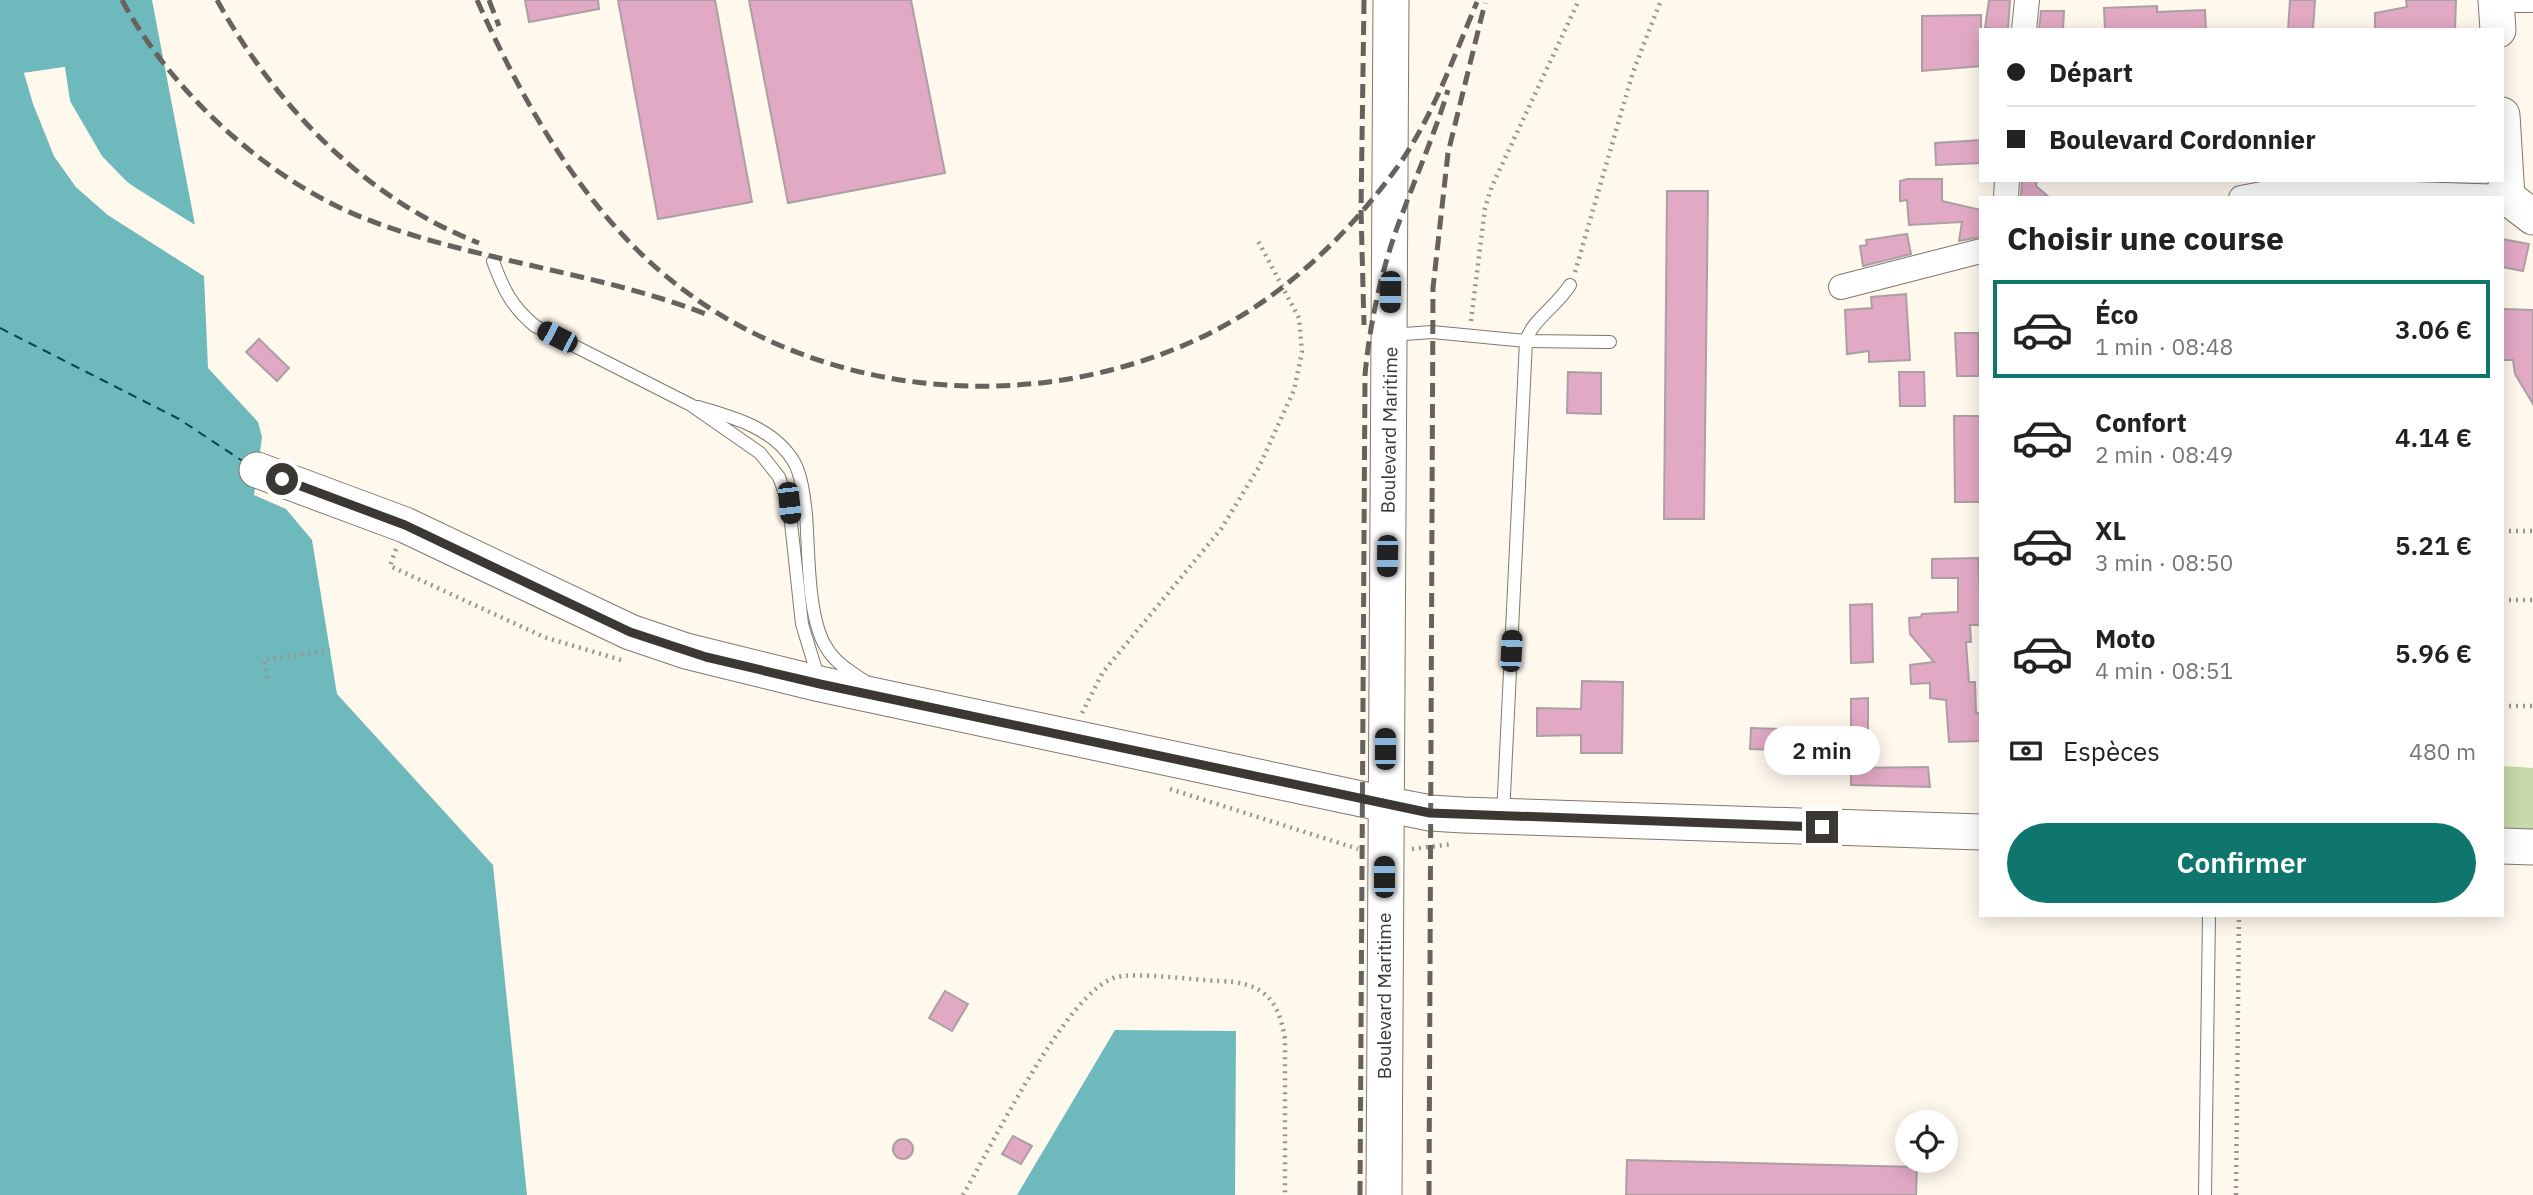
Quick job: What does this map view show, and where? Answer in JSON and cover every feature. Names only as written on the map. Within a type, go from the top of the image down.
[{"type":"street","name":"Boulevard Maritime","points":[[1384,1195],[1391,0]]},
{"type":"street","points":[[2024,28],[2027,0]]},
{"type":"street","points":[[2498,28],[2496,0],[2530,0]]},
{"type":"street","points":[[2504,125],[2520,207]]},
{"type":"street","points":[[2247,196],[2283,185],[2500,196]]},
{"type":"street","points":[[2504,198],[2520,207]]},
{"type":"street","points":[[1841,287],[1979,252]]},
{"type":"street","points":[[257,470],[405,525],[630,632],[698,654],[820,684],[1385,804],[1430,813],[1979,832]]},
{"type":"street","points":[[2504,846],[2533,847]]},
{"type":"lane","points":[[493,261],[502,289],[514,308],[535,326],[691,405],[760,453],[779,477],[789,503],[802,624],[820,684]]},
{"type":"lane","points":[[1503,816],[1526,341],[1530,327],[1556,306],[1570,286]]},
{"type":"lane","points":[[1390,335],[1432,332],[1526,341],[1610,342]]},
{"type":"lane","points":[[691,405],[742,419],[773,439],[794,462],[804,495],[816,623],[826,647],[843,667],[867,682],[909,694],[941,710]]},
{"type":"lane","points":[[2205,1195],[2209,917]]},
{"type":"path","points":[[1469,336],[1485,208],[1492,186],[1579,0]]},
{"type":"path","points":[[1570,286],[1633,72],[1661,0]]},
{"type":"path","points":[[1072,737],[1103,672],[1221,529],[1259,467],[1294,390],[1302,352],[1299,318],[1257,239]]},
{"type":"path","points":[[2504,531],[2533,531]]},
{"type":"path","points":[[2504,600],[2533,600]]},
{"type":"path","points":[[267,678],[264,660],[330,650]]},
{"type":"path","points":[[2504,706],[2533,706]]},
{"type":"path","points":[[2235,1195],[2239,917]]},
{"type":"path","points":[[963,1195],[1063,1022],[1094,988],[1117,976],[1244,982],[1271,999],[1281,1016],[1285,1039],[1285,1195]]},
{"type":"green space","points":[[2504,766],[2533,768],[2533,830],[2504,830]]},
{"type":"water","points":[[0,0],[152,0],[195,225],[138,190],[106,161],[76,116],[65,83],[64,67],[24,73],[33,104],[54,156],[76,187],[108,215],[204,276],[208,368],[258,422],[262,437],[254,495],[286,509],[312,540],[337,694],[493,865],[527,1195],[0,1195]]},
{"type":"water","points":[[1115,1030],[1236,1031],[1235,1195],[1017,1195]]},
{"type":"pier","points":[[65,67],[70,101],[102,156],[128,183],[195,225],[196,229],[126,186],[100,158],[83,135],[67,102],[62,71],[28,76],[57,154],[79,185],[110,212],[203,271],[204,276],[108,215],[76,187],[54,156],[24,73]]},
{"type":"building","points":[[525,0],[598,0],[599,9],[529,22]]},
{"type":"building","points":[[618,0],[715,0],[752,202],[658,219]]},
{"type":"building","points":[[749,0],[911,0],[945,173],[788,203]]},
{"type":"building","points":[[1989,0],[2010,0],[2008,28],[1985,28]]},
{"type":"building","points":[[2290,0],[2315,0],[2313,28],[2288,28]]},
{"type":"building","points":[[2406,0],[2456,0],[2455,28],[2375,28],[2375,13],[2407,7]]},
{"type":"building","points":[[2157,6],[2157,12],[2205,10],[2206,28],[2105,28],[2104,8]]},
{"type":"building","points":[[2041,11],[2064,11],[2063,28],[2039,28]]},
{"type":"building","points":[[1981,15],[1979,66],[1922,71],[1922,16]]},
{"type":"building","points":[[1979,140],[1979,163],[1936,165],[1935,143]]},
{"type":"building","points":[[1942,179],[1942,201],[1979,210],[1979,237],[1959,241],[1962,222],[1909,225],[1907,200],[1900,201],[1900,181]]},
{"type":"building","points":[[2022,182],[2037,182],[2036,186],[2048,196],[2021,196]]},
{"type":"building","points":[[1667,191],[1708,191],[1704,519],[1664,519]]},
{"type":"building","points":[[1907,234],[1911,254],[1863,266],[1860,246],[1867,245],[1866,240]]},
{"type":"building","points":[[2504,239],[2529,244],[2523,271],[2504,267]]},
{"type":"building","points":[[1906,294],[1910,360],[1869,362],[1869,351],[1847,354],[1845,310],[1872,308],[1871,297]]},
{"type":"building","points":[[2504,309],[2533,310],[2533,404],[2515,374],[2513,360],[2504,360]]},
{"type":"building","points":[[1955,333],[1978,333],[1979,376],[1957,376]]},
{"type":"building","points":[[259,339],[289,368],[277,381],[246,352]]},
{"type":"building","points":[[1568,372],[1601,373],[1601,414],[1567,413]]},
{"type":"building","points":[[1899,372],[1924,372],[1925,406],[1900,406]]},
{"type":"building","points":[[1954,416],[1979,416],[1979,502],[1955,502]]},
{"type":"building","points":[[1978,558],[1979,625],[1970,625],[1971,642],[1966,642],[1969,682],[1975,682],[1979,741],[1949,742],[1946,700],[1930,698],[1930,683],[1911,684],[1910,665],[1934,662],[1910,634],[1909,618],[1921,617],[1922,614],[1958,612],[1958,578],[1932,578],[1932,559]]},
{"type":"building","points":[[1872,604],[1873,662],[1851,663],[1850,605]]},
{"type":"building","points":[[1582,681],[1623,682],[1622,753],[1581,753],[1581,735],[1537,736],[1537,708],[1581,709]]},
{"type":"building","points":[[1868,698],[1868,734],[1851,735],[1851,699]]},
{"type":"building","points":[[1751,728],[1808,730],[1808,751],[1750,749]]},
{"type":"building","points":[[1928,767],[1930,787],[1851,785],[1851,768]]},
{"type":"building","points":[[945,991],[968,1004],[952,1031],[929,1018]]},
{"type":"building","points":[[1013,1136],[1032,1146],[1021,1164],[1002,1154]]},
{"type":"building","points":[[903,1139],[910,1142],[913,1149],[910,1156],[903,1159],[896,1156],[893,1149],[896,1142]]},
{"type":"building","points":[[1627,1160],[1895,1166],[1895,1173],[1917,1173],[1916,1195],[1626,1195]]},
{"type":"ferry route","points":[[0,328],[179,419],[244,462]]},
{"type":"railway","points":[[122,0],[167,68],[195,100],[259,157],[293,182],[329,202],[408,234],[626,288],[711,316]]},
{"type":"railway","points":[[217,0],[266,76],[327,144],[361,174],[398,201],[437,224],[479,243]]},
{"type":"railway","points":[[477,0],[531,107],[574,175],[624,236],[652,264],[713,310],[779,345],[851,370],[925,383],[1000,386],[1075,378],[1149,359],[1218,329],[1243,315],[1290,281],[1353,222],[1404,157],[1429,114],[1477,2]]},
{"type":"railway","points":[[489,0],[499,26]]},
{"type":"railway","points":[[1364,0],[1361,211],[1364,325]]},
{"type":"railway","points":[[1429,1195],[1433,288],[1448,153],[1485,3]]},
{"type":"railway","points":[[1360,1195],[1365,375],[1374,314],[1388,255],[1448,90]]},
{"type":"route","points":[[282,479],[405,525],[630,632],[706,657],[820,684],[1430,813],[1822,827]]}]
